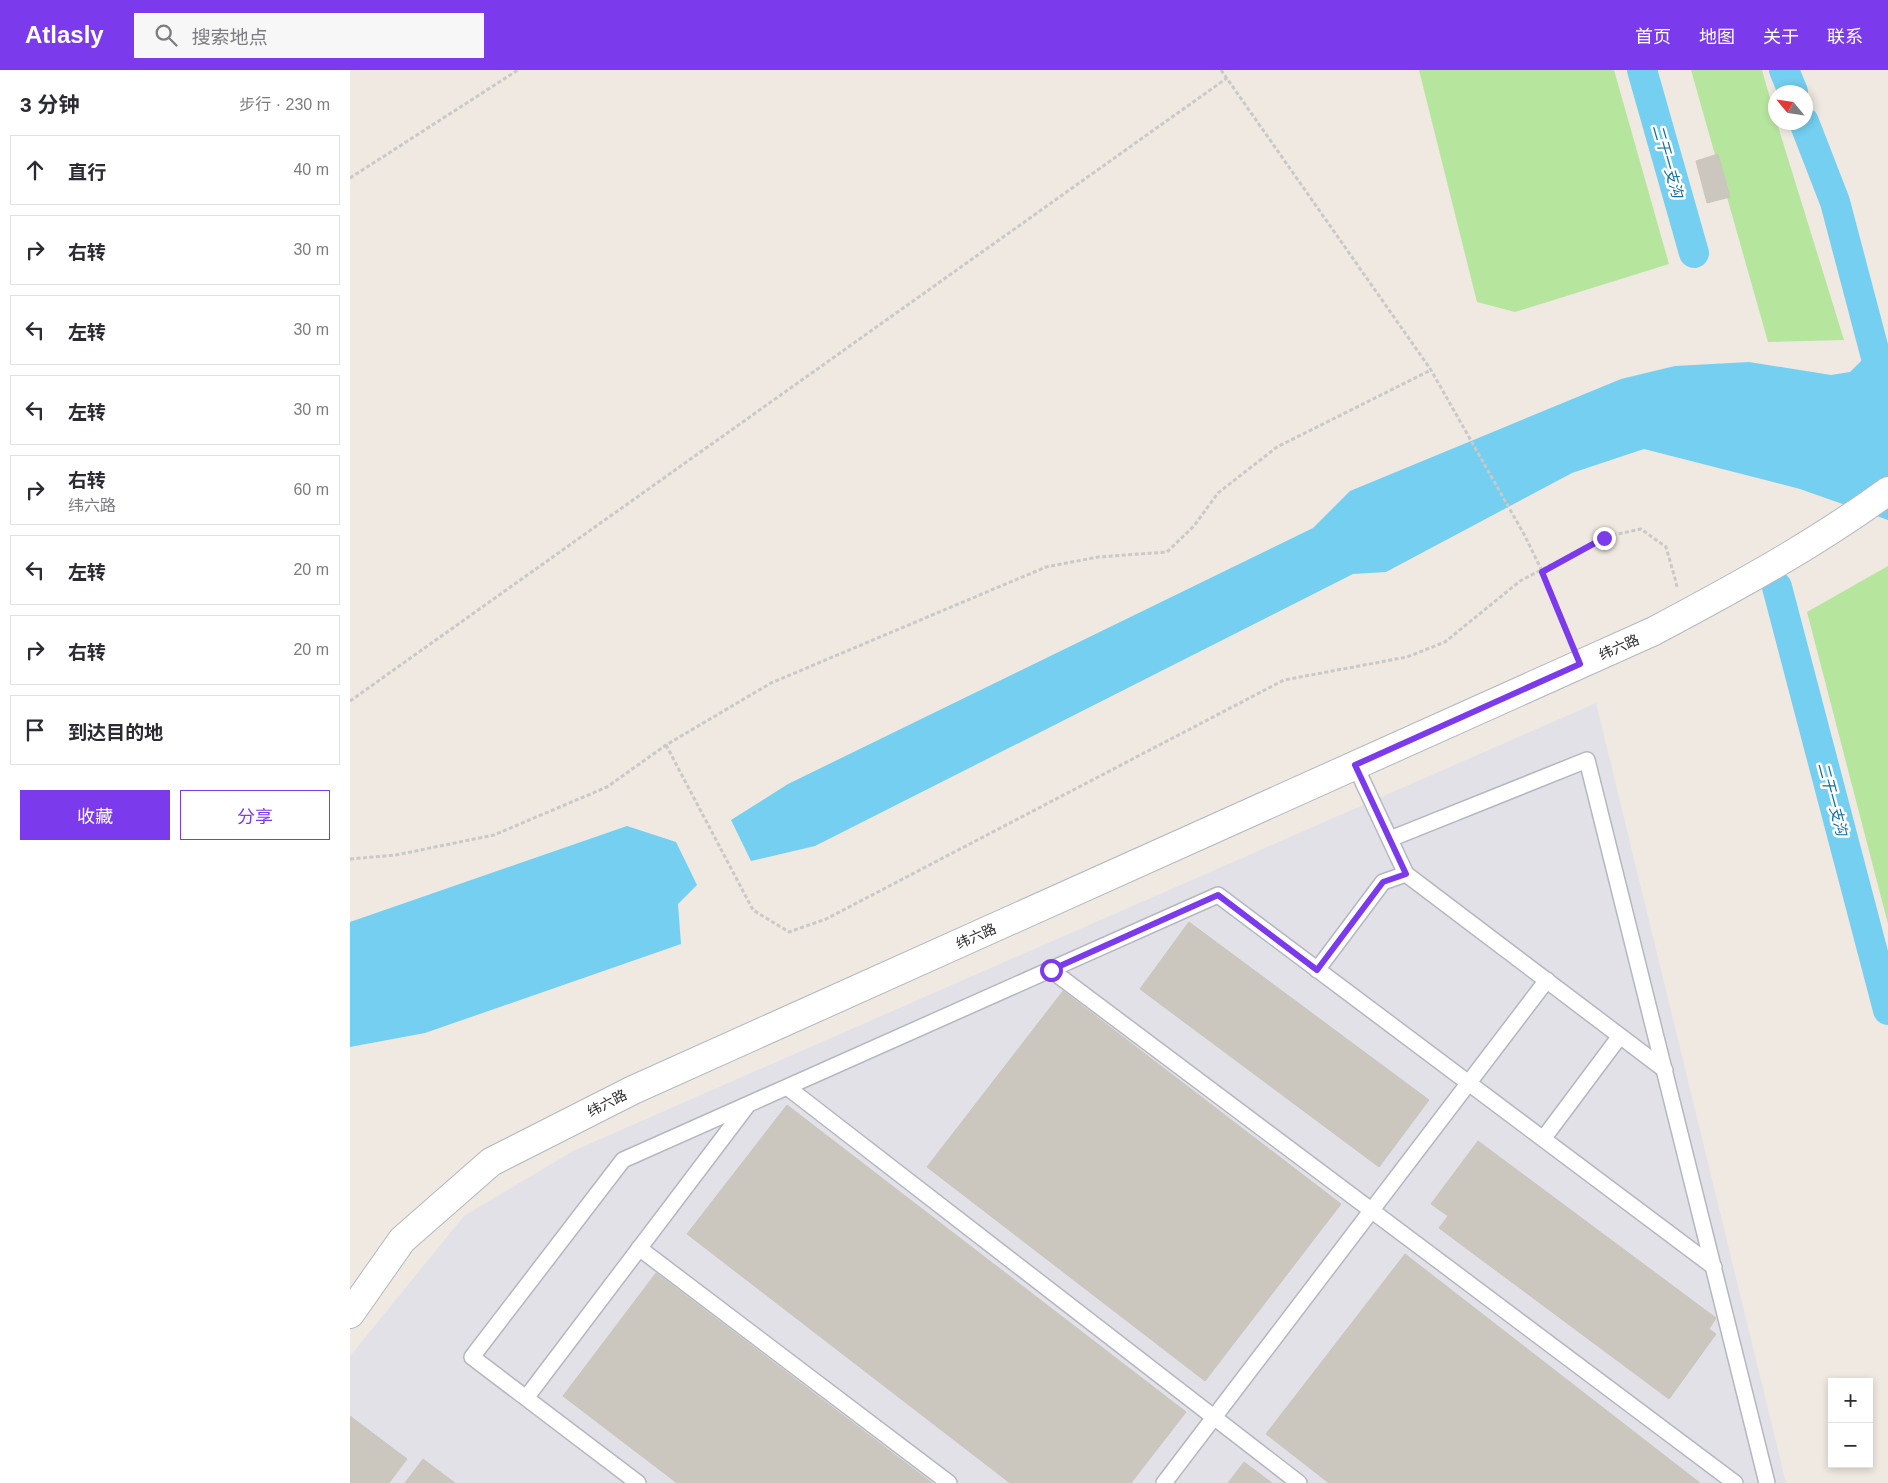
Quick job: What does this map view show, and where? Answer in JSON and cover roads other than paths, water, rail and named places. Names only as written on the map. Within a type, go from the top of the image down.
[{"type":"street","name":"纬六路","points":[[350,1314],[402,1240],[491,1162],[633,1090],[1665,625],[1747,582],[1842,524],[1888,491]]},
{"type":"lane","points":[[1390,839],[1587,760],[1767,1483]]},
{"type":"lane","points":[[1355,765],[1406,874],[1665,1070]]},
{"type":"lane","points":[[1317,970],[1383,882],[1406,874]]},
{"type":"lane","points":[[638,1483],[472,1357],[623,1160],[1218,895],[1714,1267]]},
{"type":"lane","points":[[1051,970],[1735,1483]]},
{"type":"lane","points":[[1164,1483],[1547,980]]},
{"type":"lane","points":[[1543,1139],[1620,1036]]},
{"type":"lane","points":[[787,1087],[1299,1483]]},
{"type":"lane","points":[[526,1398],[749,1104]]},
{"type":"lane","points":[[639,1248],[948,1483]]},
{"type":"water","points":[[1870,335],[1888,402],[1888,520],[1800,489],[1644,449],[1572,473],[1386,572],[1353,574],[815,846],[751,861],[731,820],[788,784],[1313,528],[1350,491],[1621,379],[1675,366],[1749,362],[1831,375],[1850,372],[1862,360]]},
{"type":"water","points":[[627,826],[676,842],[697,885],[678,904],[681,944],[425,1033],[350,1047],[350,922]]},
{"type":"waterway","name":"二干一支沟","points":[[1642,70],[1694,253]]},
{"type":"waterway","points":[[1784,70],[1790,85]]},
{"type":"waterway","points":[[1807,130],[1835,202],[1888,403]]},
{"type":"waterway","name":"二干一支沟","points":[[1777,587],[1888,1010]]}]
